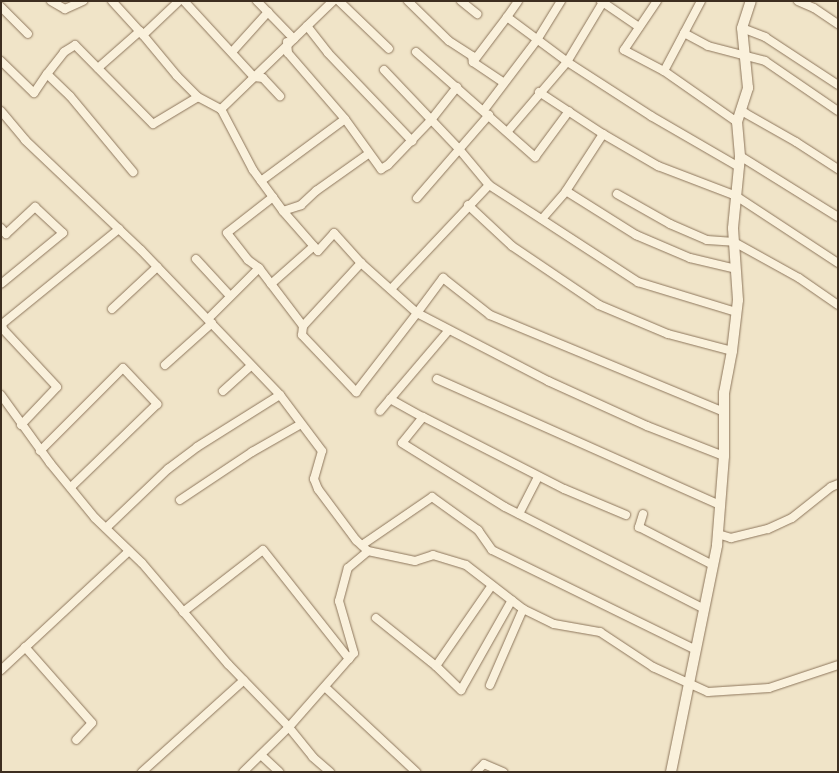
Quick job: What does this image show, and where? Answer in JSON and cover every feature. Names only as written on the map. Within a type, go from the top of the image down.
[{"type":"street","points":[[51,1],[64,9],[82,1]]},
{"type":"street","points":[[112,1],[177,76],[198,97],[221,109],[261,181],[283,211],[318,251],[334,233],[361,263],[417,313],[555,384],[647,426],[724,456]]},
{"type":"street","points":[[98,68],[179,1]]},
{"type":"street","points":[[184,1],[254,77],[263,78],[280,96]]},
{"type":"street","points":[[257,1],[268,12],[290,41],[288,53],[345,120],[367,148],[368,154],[381,168],[388,165],[412,141],[457,87]]},
{"type":"street","points":[[221,109],[333,1]]},
{"type":"street","points":[[339,1],[389,50]]},
{"type":"street","points":[[408,1],[449,41],[472,56],[473,62],[504,84]]},
{"type":"street","points":[[461,1],[477,14]]},
{"type":"street","points":[[473,62],[518,1]]},
{"type":"street","points":[[417,198],[459,148],[486,112],[504,84],[537,40],[561,1]]},
{"type":"street","points":[[657,1],[624,50],[664,71],[739,118]]},
{"type":"street","points":[[664,71],[701,1]]},
{"type":"street","points":[[671,772],[718,534],[724,456],[724,393],[732,351],[736,312],[736,268],[733,228],[740,156],[739,118],[748,88],[742,28],[751,1]]},
{"type":"street","points":[[798,1],[814,8],[838,24]]},
{"type":"street","points":[[508,131],[539,92],[567,62],[602,2],[639,27]]},
{"type":"street","points":[[1,7],[28,34]]},
{"type":"street","points":[[232,52],[268,12]]},
{"type":"street","points":[[507,17],[567,62],[657,120],[695,143],[719,153],[739,167]]},
{"type":"street","points":[[307,26],[328,53],[412,141]]},
{"type":"street","points":[[742,28],[765,37],[838,85]]},
{"type":"street","points":[[684,33],[708,46],[764,61],[838,111]]},
{"type":"street","points":[[1,61],[34,93],[64,52],[75,45],[153,124],[198,97]]},
{"type":"street","points":[[416,52],[508,131],[535,157],[569,111]]},
{"type":"street","points":[[384,70],[459,148],[488,185],[638,282],[736,312]]},
{"type":"street","points":[[47,74],[70,96],[133,172]]},
{"type":"street","points":[[539,92],[603,134],[658,166],[736,196],[838,263]]},
{"type":"street","points":[[1,111],[25,140],[119,229],[210,321],[280,395],[322,451],[314,479],[318,489],[362,546],[368,551],[415,561],[433,555],[466,565],[524,609],[554,624],[600,632],[653,666],[708,692],[769,688],[838,665]]},
{"type":"street","points":[[739,118],[745,113],[796,142],[838,169]]},
{"type":"street","points":[[261,181],[345,120]]},
{"type":"street","points":[[542,219],[566,191],[603,134]]},
{"type":"street","points":[[283,211],[301,205],[316,191],[368,154]]},
{"type":"street","points":[[740,156],[838,217]]},
{"type":"street","points":[[391,289],[488,185]]},
{"type":"street","points":[[566,191],[636,235],[690,258],[736,268]]},
{"type":"street","points":[[617,194],[670,224],[707,240],[734,242],[799,278],[838,305]]},
{"type":"street","points":[[272,197],[227,233],[248,260],[259,268],[303,326]]},
{"type":"street","points":[[468,205],[512,246],[599,305],[668,334],[732,351]]},
{"type":"street","points":[[1,284],[62,233],[35,208],[3,234]]},
{"type":"street","points":[[21,425],[57,386],[3,328],[2,324],[6,318],[119,229]]},
{"type":"street","points":[[271,284],[314,246]]},
{"type":"street","points":[[196,259],[230,296]]},
{"type":"street","points":[[361,263],[303,326],[302,335],[356,392],[443,278],[490,315],[724,412]]},
{"type":"street","points":[[112,309],[157,267]]},
{"type":"street","points":[[165,366],[210,321],[230,296],[259,268]]},
{"type":"street","points":[[380,411],[449,330]]},
{"type":"street","points":[[223,391],[251,366]]},
{"type":"street","points":[[40,451],[123,368],[157,404],[71,487]]},
{"type":"street","points":[[437,378],[720,505]]},
{"type":"street","points":[[1,395],[40,451],[106,528],[129,551],[244,680],[289,727],[312,757],[330,772]]},
{"type":"street","points":[[106,528],[168,469],[280,395]]},
{"type":"street","points":[[390,398],[423,417],[538,477],[626,516]]},
{"type":"street","points":[[423,417],[402,443],[519,514],[704,609]]},
{"type":"street","points":[[180,500],[252,452],[301,424]]},
{"type":"street","points":[[519,514],[538,477]]},
{"type":"street","points":[[718,534],[731,538],[768,529],[792,518],[830,486],[838,484]]},
{"type":"street","points":[[362,546],[432,496],[478,530],[492,550],[696,650]]},
{"type":"street","points":[[643,514],[639,526],[713,565]]},
{"type":"street","points":[[183,612],[263,550],[349,659]]},
{"type":"street","points":[[1,670],[129,551]]},
{"type":"street","points":[[243,772],[289,727],[354,654],[339,601],[348,568],[368,551]]},
{"type":"street","points":[[436,666],[492,585]]},
{"type":"street","points":[[376,618],[436,666],[461,690],[512,600]]},
{"type":"street","points":[[490,685],[524,609]]},
{"type":"street","points":[[25,648],[92,723],[76,740]]},
{"type":"street","points":[[142,772],[244,680]]},
{"type":"street","points":[[325,687],[416,772]]},
{"type":"street","points":[[261,755],[279,772]]},
{"type":"street","points":[[476,772],[484,764],[503,772]]}]
